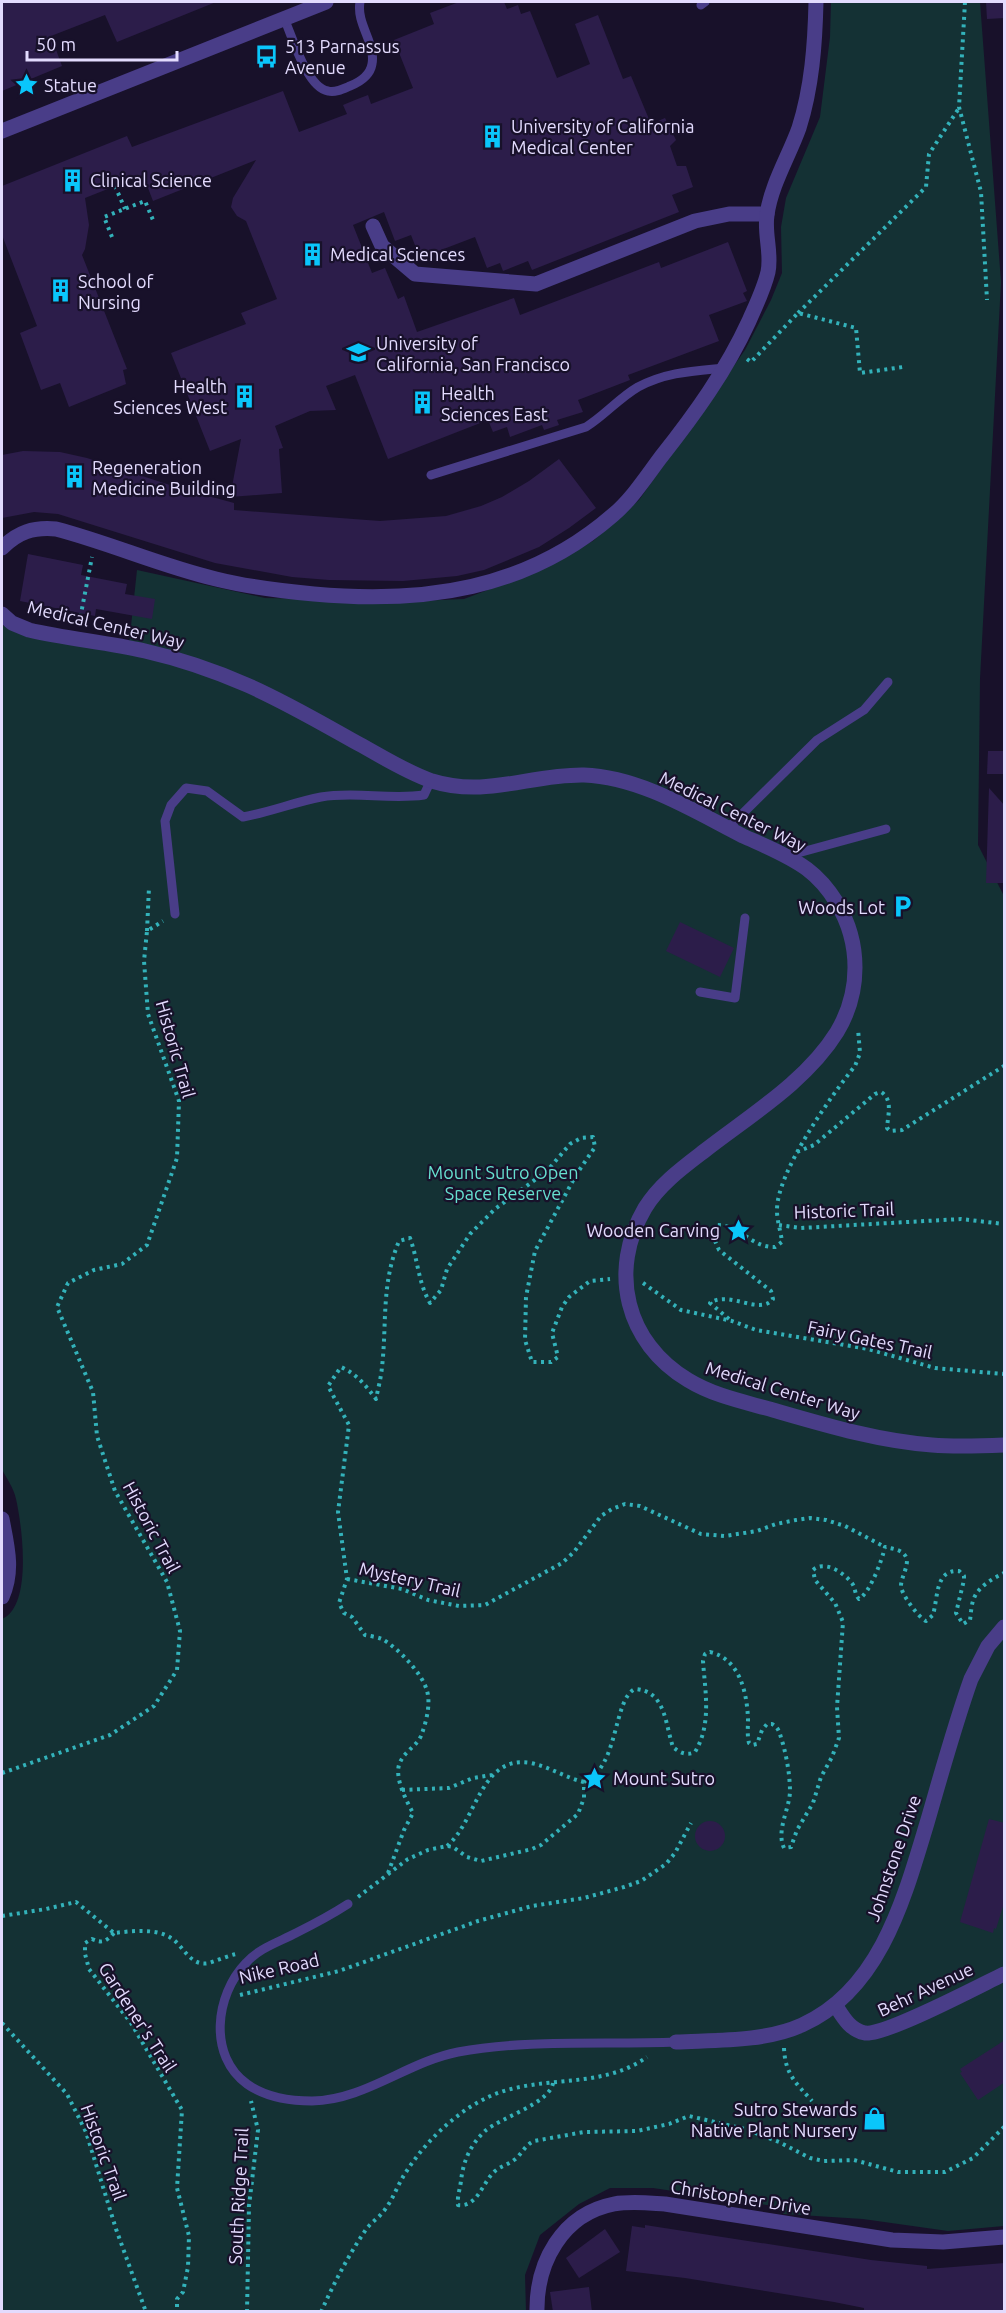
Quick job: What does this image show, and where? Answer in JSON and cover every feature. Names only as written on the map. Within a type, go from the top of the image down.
[{"type":"street","points":[[2,131],[326,2]]},
{"type":"street","points":[[2,548],[21,533],[43,528],[56,529],[161,564],[216,579],[294,592],[344,597],[393,597],[446,593],[492,583],[554,556],[613,515],[629,500],[695,414],[733,352],[757,303],[768,272],[767,214],[805,105],[813,57],[816,2]]},
{"type":"street","points":[[374,226],[382,246],[415,274],[536,284],[695,221],[729,214],[767,214]]},
{"type":"street","name":"Medical Center Way","points":[[2,614],[12,623],[29,630],[151,652],[219,674],[282,702],[399,766],[431,780],[465,788],[482,788],[575,775],[608,778],[646,789],[805,867],[826,887],[840,908],[850,931],[855,955],[852,998],[830,1042],[806,1070],[671,1177],[645,1207],[627,1260],[625,1278],[629,1308],[646,1341],[674,1371],[711,1391],[832,1426],[893,1440],[931,1445],[1005,1445]]},
{"type":"street","points":[[2,1519],[9,1561],[6,1588],[2,1597]]},
{"type":"street","name":"Johnstone Drive","points":[[672,2043],[744,2038],[784,2032],[818,2018],[836,2006],[853,1988],[868,1968],[892,1925],[909,1882],[970,1679],[988,1646],[1005,1627]]},
{"type":"street","name":"Behr Avenue","points":[[836,2006],[856,2030],[873,2034],[1005,1974]]},
{"type":"street","name":"Christopher Drive","points":[[537,2312],[539,2276],[546,2258],[557,2241],[583,2217],[612,2204],[629,2202],[665,2204],[910,2241],[968,2241],[1005,2237]]},
{"type":"lane","points":[[284,18],[311,80],[323,90],[330,92],[340,90],[365,78],[373,62],[361,21],[360,2]]},
{"type":"lane","points":[[430,475],[586,427],[637,388],[668,374],[724,368]]},
{"type":"lane","points":[[728,828],[817,740],[864,710],[888,682]]},
{"type":"lane","points":[[175,914],[165,821],[171,805],[186,788],[207,791],[243,817],[322,797],[424,795],[431,780]]},
{"type":"lane","points":[[789,859],[798,853],[886,829]]},
{"type":"lane","points":[[700,992],[735,998],[745,918]]},
{"type":"lane","points":[[225,1997],[240,1970],[253,1956],[348,1904]]},
{"type":"lane","name":"Nike Road","points":[[225,1997],[220,2019],[222,2044],[234,2071],[246,2084]]},
{"type":"lane","points":[[246,2084],[264,2093],[281,2097],[311,2101],[324,2100],[352,2094],[414,2066],[459,2052],[547,2044],[672,2043]]},
{"type":"path","points":[[965,2],[959,107],[981,192],[987,300]]},
{"type":"path","points":[[733,352],[751,362],[926,187],[929,154],[959,107]]},
{"type":"path","points":[[116,186],[125,209]]},
{"type":"path","points":[[112,237],[104,217],[145,201],[153,220]]},
{"type":"path","points":[[798,313],[856,328],[860,373],[903,367]]},
{"type":"path","points":[[77,639],[95,541]]},
{"type":"path","name":"Historic Trail","points":[[2,1773],[110,1735],[154,1707],[177,1670],[180,1631],[167,1581],[115,1491],[97,1436],[93,1392],[57,1307],[68,1283],[94,1270],[122,1264],[147,1245],[177,1158],[179,1101],[148,1014],[144,961],[149,887]]},
{"type":"path","points":[[147,931],[175,914]]},
{"type":"path","name":"Historic Trail","points":[[846,1013],[856,1019],[860,1053],[855,1066],[796,1152],[779,1196],[777,1210],[779,1225],[801,1228],[961,1219],[1005,1224]]},
{"type":"path","points":[[796,1152],[814,1145],[875,1094],[881,1092],[889,1100],[887,1128],[890,1131],[902,1130],[1005,1066]]},
{"type":"path","points":[[388,1873],[412,1813],[402,1790],[399,1767],[404,1755],[420,1738],[429,1702],[427,1689],[419,1675],[399,1651],[382,1639],[364,1635],[352,1617],[344,1613],[339,1604],[347,1579],[338,1512],[348,1425],[328,1386],[341,1367],[351,1371],[365,1384],[376,1400],[382,1368],[386,1282],[399,1242],[410,1238],[417,1258],[419,1279],[430,1303],[441,1290],[447,1269],[470,1234],[495,1209],[547,1171],[570,1144],[581,1138],[593,1137],[595,1148],[571,1184],[535,1251],[526,1297],[525,1340],[532,1362],[551,1362],[558,1357],[552,1333],[562,1307],[569,1298],[590,1281],[625,1278]]},
{"type":"path","points":[[732,1321],[710,1303],[726,1298],[762,1305],[769,1304],[773,1299],[771,1291],[719,1250],[711,1232],[717,1225],[726,1225],[738,1230],[753,1242],[766,1247],[776,1247],[782,1242],[779,1225]]},
{"type":"path","name":"Fairy Gates Trail","points":[[625,1278],[637,1279],[681,1310],[732,1321],[756,1330],[868,1349],[935,1368],[1005,1374]]},
{"type":"path","name":"Mystery Trail","points":[[347,1579],[402,1589],[428,1600],[459,1606],[485,1605],[562,1563],[574,1552],[601,1516],[625,1504],[640,1506],[701,1534],[725,1536],[810,1518],[845,1526],[907,1556],[901,1590],[918,1617],[926,1621],[933,1615],[939,1587],[945,1574],[955,1570],[964,1576],[956,1613],[963,1624],[970,1620],[973,1600],[978,1592],[994,1578],[1005,1573]]},
{"type":"path","points":[[447,1846],[460,1833],[474,1803],[492,1775],[501,1768],[513,1763],[530,1763],[584,1782],[593,1777],[602,1765],[628,1692],[635,1689],[644,1689],[651,1693],[662,1707],[673,1747],[684,1754],[695,1752],[704,1734],[706,1719],[706,1679],[703,1661],[705,1654],[715,1653],[740,1675],[747,1706],[749,1743],[757,1744],[767,1724],[772,1724],[778,1730],[786,1755],[790,1791],[782,1843],[784,1848],[791,1847],[797,1830],[813,1803],[821,1777],[839,1738],[837,1707],[843,1622],[835,1603],[815,1580],[813,1570],[817,1566],[823,1566],[837,1571],[850,1580],[859,1599],[865,1595],[880,1567],[885,1547]]},
{"type":"path","points":[[402,1790],[449,1788],[473,1778],[492,1775]]},
{"type":"path","points":[[348,1904],[417,1854],[447,1846],[453,1847],[472,1859],[481,1860],[541,1845],[578,1814],[584,1798],[584,1782]]},
{"type":"path","name":"Nike Road","points":[[225,1997],[339,1971],[452,1929],[641,1881],[666,1864],[675,1853],[691,1823]]},
{"type":"path","points":[[2,1916],[76,1902],[114,1933],[148,1931],[170,1936],[184,1953],[197,1962],[209,1963],[236,1954],[253,1956]]},
{"type":"path","name":"Gardener's Trail","points":[[114,1933],[106,1941],[99,1942],[92,1939],[85,1943],[86,1962],[131,2023],[182,2110],[177,2188],[189,2236],[188,2266],[183,2292],[177,2299],[177,2312]]},
{"type":"path","name":"Historic Trail","points":[[2,2023],[67,2094],[86,2132],[116,2229],[146,2312]]},
{"type":"path","points":[[784,2032],[786,2068],[800,2089],[812,2101]]},
{"type":"path","points":[[321,2312],[333,2284],[369,2226],[385,2210],[405,2173],[430,2141],[453,2121],[490,2097],[511,2089],[605,2077],[636,2065],[672,2043]]},
{"type":"path","points":[[553,2083],[552,2088],[543,2097],[485,2131],[471,2148],[463,2163],[458,2205],[465,2205],[472,2201],[496,2170],[513,2161],[534,2141],[584,2132],[637,2131],[669,2124],[689,2116],[745,2129],[779,2142],[810,2158],[824,2161],[854,2160],[898,2172],[945,2172],[973,2158],[1005,2127]]},
{"type":"path","name":"South Ridge Trail","points":[[246,2084],[258,2130],[249,2206],[247,2312]]},
{"type":"green space","name":"Mount Sutro Open Space Reserve","points":[[831,2],[980,2],[1001,282],[980,679],[978,845],[1004,896],[1004,2226],[948,2231],[863,2219],[784,2214],[773,2206],[653,2188],[610,2188],[579,2204],[540,2235],[525,2275],[526,2311],[2,2311],[2,1619],[12,1611],[18,1598],[23,1564],[21,1527],[16,1499],[2,1469],[2,625],[33,638],[128,654],[137,570],[265,598],[418,601],[464,599],[527,575],[593,541],[639,500],[745,350],[771,300],[782,273],[781,227],[786,198],[820,117],[830,37]]},
{"type":"building","points":[[2,2],[216,2],[117,42],[105,15],[51,36],[62,66],[2,91]]},
{"type":"building","points":[[459,2],[504,2],[507,9],[518,5],[521,14],[530,11],[557,78],[590,64],[575,24],[598,15],[623,79],[631,76],[651,124],[665,118],[676,140],[670,146],[677,166],[686,166],[693,187],[672,195],[679,212],[532,270],[528,261],[503,271],[500,263],[487,268],[475,237],[420,258],[411,235],[395,241],[384,212],[353,225],[372,273],[385,268],[398,299],[404,296],[417,332],[514,298],[520,315],[659,262],[661,268],[728,242],[747,291],[743,293],[747,301],[709,315],[719,341],[628,375],[630,380],[578,400],[583,412],[557,420],[559,425],[544,430],[542,425],[510,437],[507,427],[493,432],[488,420],[388,459],[355,375],[326,386],[336,410],[310,411],[275,426],[283,448],[279,449],[282,493],[230,497],[241,439],[210,451],[171,353],[246,324],[241,313],[277,299],[246,221],[237,216],[231,207],[233,198],[256,160],[153,201],[143,175],[85,198],[89,225],[82,255],[127,369],[123,370],[126,384],[69,407],[60,383],[41,390],[20,333],[37,326],[2,235],[2,186],[127,136],[132,147],[283,91],[299,132],[347,114],[343,105],[355,100],[368,95],[371,104],[413,88],[394,40],[434,24],[430,13]]},
{"type":"building","points":[[986,2],[1005,2],[1005,18],[987,19]]},
{"type":"building","name":"Regeneration Medicine Building","points":[[23,451],[60,452],[87,458],[234,503],[234,510],[380,521],[446,516],[481,506],[529,481],[559,459],[596,508],[539,547],[484,570],[457,576],[403,581],[292,577],[215,563],[58,514],[34,512],[2,518],[2,455]]},
{"type":"building","points":[[28,554],[83,565],[81,575],[127,584],[125,594],[155,599],[152,619],[96,609],[95,616],[20,601]]},
{"type":"building","points":[[988,751],[1005,751],[1005,774],[987,774]]},
{"type":"building","points":[[989,788],[1005,806],[1005,883],[986,883]]},
{"type":"building","points":[[680,922],[734,948],[720,977],[666,951]]},
{"type":"building","points":[[989,1819],[1005,1823],[1005,1900],[993,1933],[960,1922]]},
{"type":"building","points":[[710,1821],[721,1825],[725,1836],[721,1847],[710,1851],[699,1847],[695,1836],[699,1825]]},
{"type":"building","points":[[1005,2040],[1005,2082],[978,2100],[960,2073],[962,2072],[960,2069]]},
{"type":"building","points":[[645,2225],[871,2260],[927,2266],[927,2269],[1005,2263],[1005,2310],[864,2312],[864,2308],[834,2302],[626,2271],[632,2226],[645,2228]]},
{"type":"building","points":[[605,2229],[620,2252],[579,2278],[566,2258]]},
{"type":"building","points":[[589,2287],[592,2312],[553,2312],[550,2292]]},
{"type":"place","name":"513 Parnassus Avenue","points":[[267,56]]},
{"type":"place","name":"Statue","points":[[26,85]]},
{"type":"place","name":"University of California Medical Center","points":[[493,136]]},
{"type":"place","name":"Clinical Science","points":[[72,180]]},
{"type":"place","name":"Medical Sciences","points":[[312,254]]},
{"type":"place","name":"School of Nursing","points":[[60,291]]},
{"type":"place","name":"University of California, San Francisco","points":[[358,353]]},
{"type":"place","name":"Health Sciences West","points":[[245,396]]},
{"type":"place","name":"Health Sciences East","points":[[423,403]]},
{"type":"place","name":"Regeneration Medicine Building","points":[[74,477]]},
{"type":"place","name":"Woods Lot","points":[[903,907]]},
{"type":"place","name":"Wooden Carving","points":[[738,1230]]},
{"type":"place","name":"Mount Sutro","points":[[595,1778]]},
{"type":"place","name":"Sutro Stewards Native Plant Nursery","points":[[875,2119]]}]
